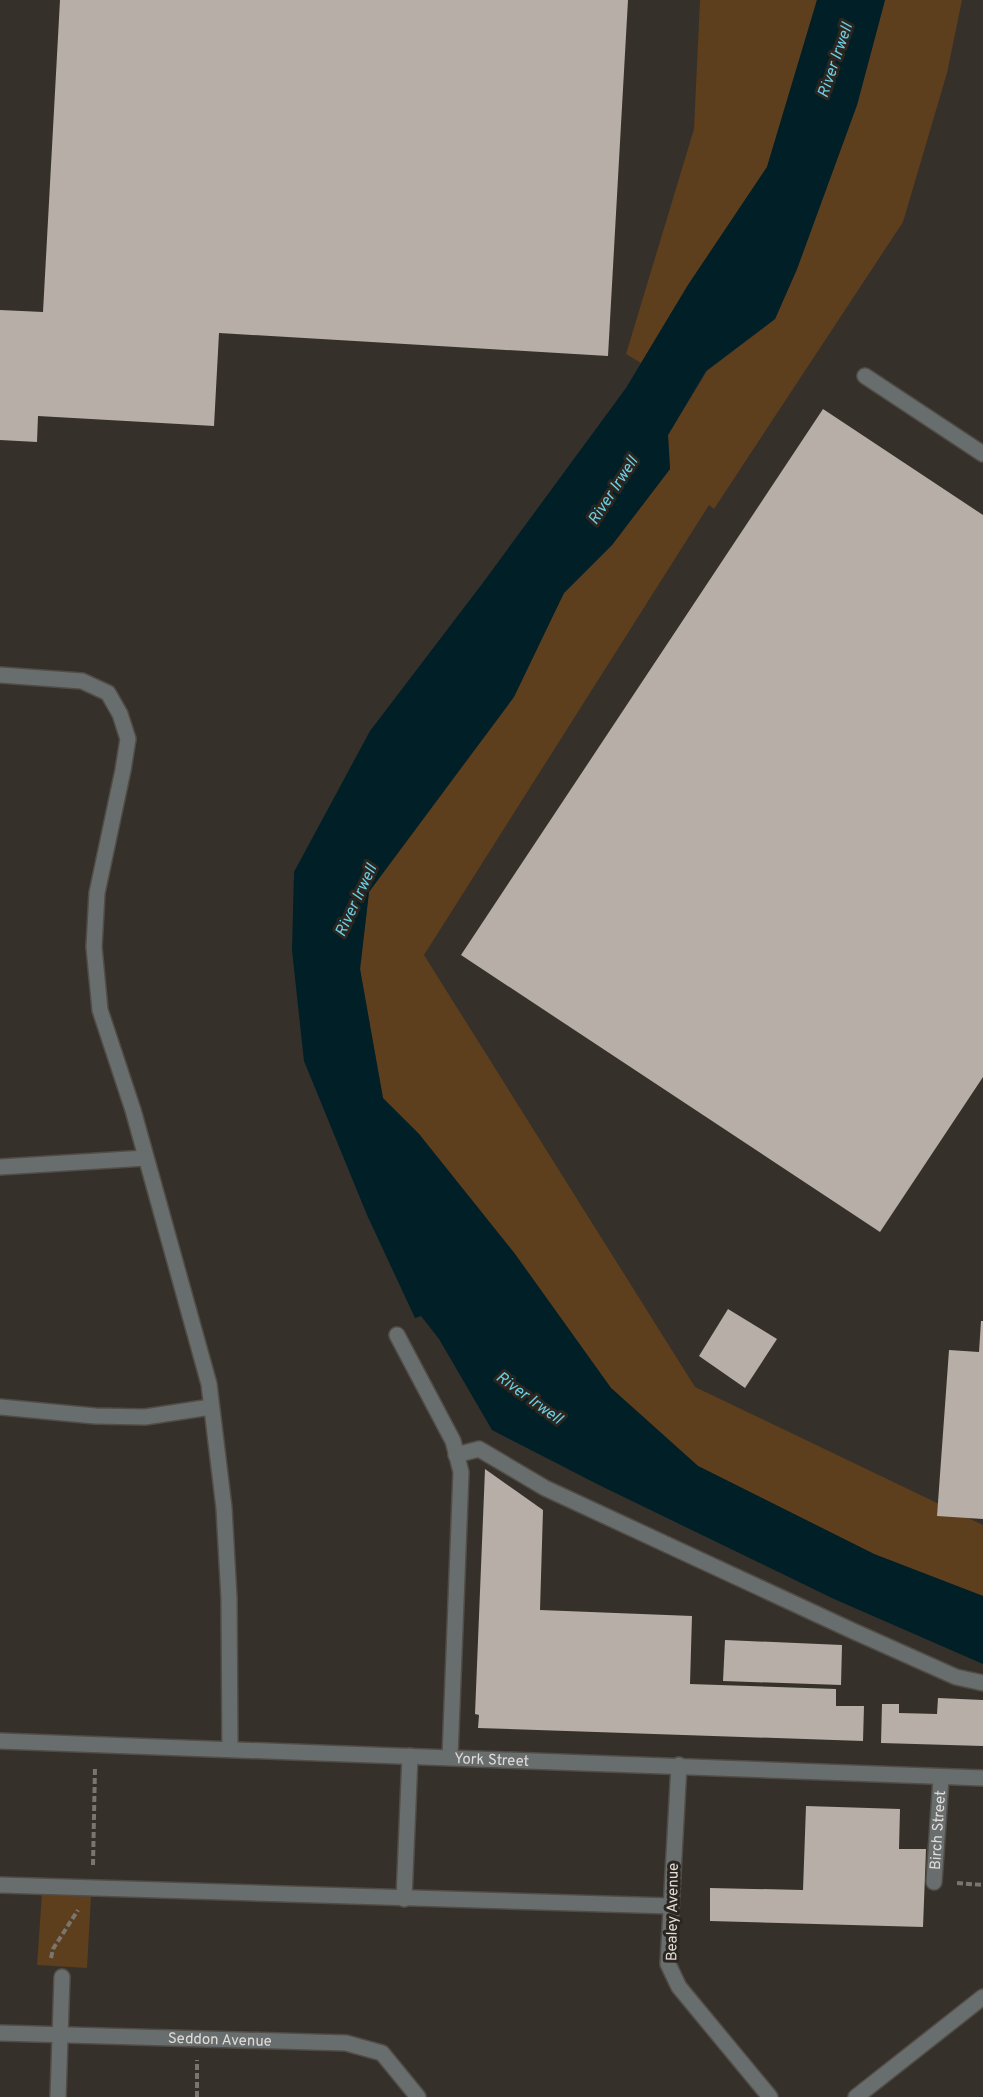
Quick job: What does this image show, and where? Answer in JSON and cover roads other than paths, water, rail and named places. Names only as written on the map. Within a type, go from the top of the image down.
[{"type":"street","points":[[865,376],[983,454]]},
{"type":"street","points":[[0,675],[82,681],[108,693],[120,714],[128,739],[97,893],[94,947],[100,1010],[133,1110],[209,1384],[224,1508],[229,1587],[230,1749]]},
{"type":"street","points":[[0,1167],[146,1158]]},
{"type":"street","points":[[397,1335],[453,1441],[461,1472],[450,1757]]},
{"type":"street","points":[[0,1407],[95,1416],[146,1417],[211,1407]]},
{"type":"street","points":[[456,1455],[479,1449],[545,1488],[956,1677],[983,1683]]},
{"type":"street","name":"York Street","points":[[0,1741],[983,1778]]},
{"type":"street","points":[[404,1899],[410,1756]]},
{"type":"street","name":"Bealey Avenue","points":[[679,1766],[668,1964],[679,1987],[770,2097]]},
{"type":"street","name":"Birch Street","points":[[934,1882],[941,1778]]},
{"type":"street","points":[[0,1885],[670,1906]]},
{"type":"street","points":[[58,2097],[62,1977]]},
{"type":"street","points":[[856,2097],[983,1998]]},
{"type":"street","name":"Seddon Avenue","points":[[0,2033],[346,2043],[382,2053],[418,2097]]},
{"type":"water","name":"River Irwell","points":[[817,0],[885,0],[857,105],[797,269],[775,319],[706,371],[668,435],[670,469],[612,545],[564,593],[514,697],[369,892],[360,969],[383,1098],[419,1134],[515,1254],[611,1388],[698,1466],[874,1554],[983,1596],[983,1664],[834,1599],[599,1485],[492,1430],[439,1339],[421,1316],[415,1318],[367,1215],[304,1061],[292,950],[294,872],[370,731],[482,584],[626,388],[688,285],[767,167]]}]
